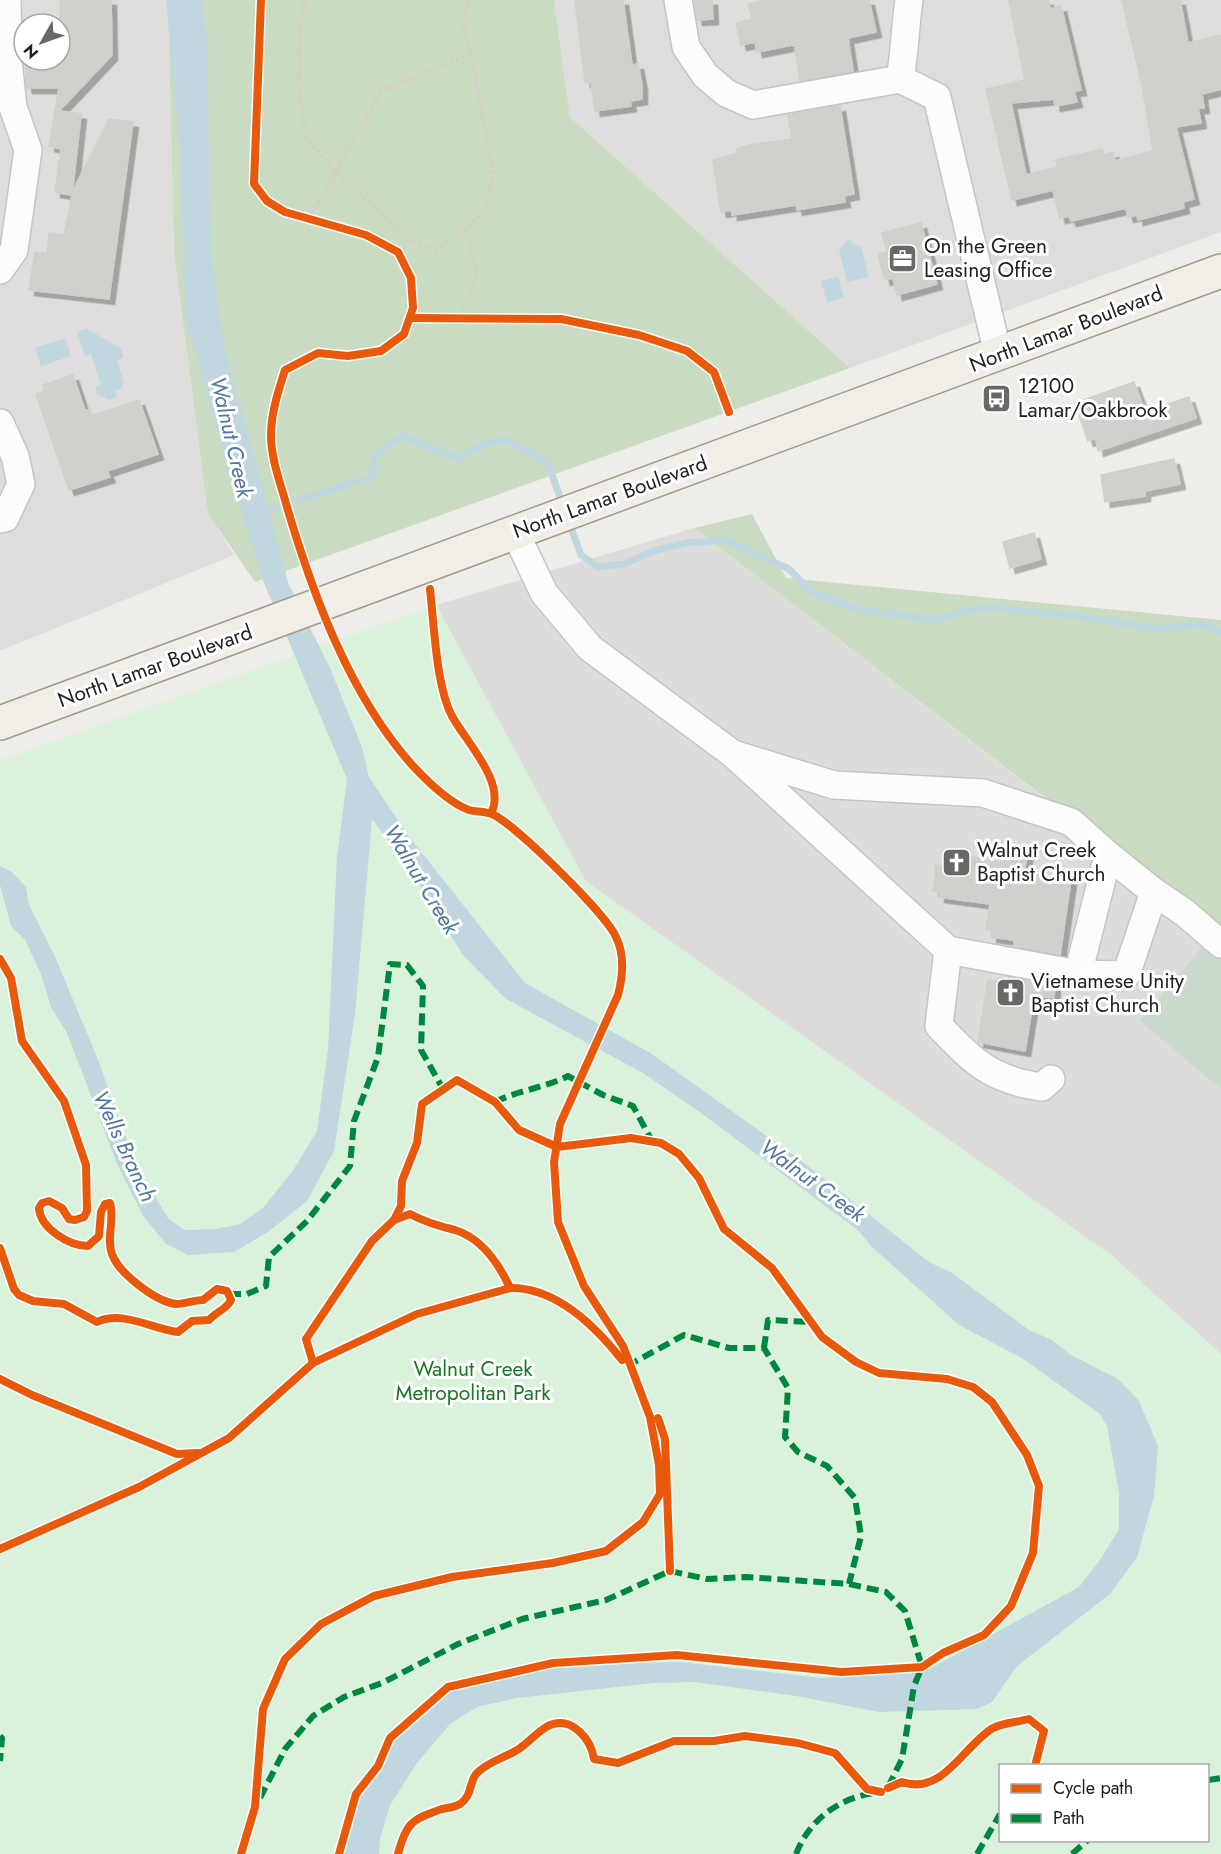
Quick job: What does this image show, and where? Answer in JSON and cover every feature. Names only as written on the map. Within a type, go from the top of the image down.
[{"type":"main road","name":"North Lamar Boulevard","points":[[1,719],[229,638],[1221,271]]},
{"type":"lane","points":[[0,270],[14,250],[28,150],[13,107],[8,61],[7,0]]},
{"type":"lane","points":[[678,0],[686,47],[705,75],[726,93],[753,105],[900,79],[937,97],[998,354]]},
{"type":"lane","points":[[900,79],[905,52],[905,24],[909,0]]},
{"type":"lane","points":[[0,423],[15,456],[21,484],[4,518],[0,519]]},
{"type":"lane","points":[[518,530],[544,593],[590,648],[733,754],[948,950],[1078,974],[1126,975],[1154,892]]},
{"type":"lane","points":[[733,754],[834,785],[983,793],[1071,822],[1108,855],[1154,892],[1185,913],[1221,944]]},
{"type":"lane","points":[[1078,974],[1108,855]]},
{"type":"lane","points":[[948,950],[939,1026],[975,1063],[1016,1083],[1042,1087],[1051,1079]]},
{"type":"path","points":[[305,0],[299,35],[299,83],[304,137],[335,171],[409,240],[436,250],[466,230],[488,204],[493,171],[471,54],[463,28],[468,0]]},
{"type":"path","points":[[320,222],[305,218],[381,91],[471,54]]},
{"type":"path","points":[[459,317],[477,277],[466,230]]},
{"type":"path","points":[[449,317],[471,317]]},
{"type":"shaded area","points":[[0,0],[168,0],[174,252],[208,513],[234,555],[0,651]]},
{"type":"shaded area","points":[[554,0],[1221,0],[1221,232],[850,368],[570,117]]},
{"type":"shaded area","points":[[694,528],[1216,930],[1221,925],[1221,1354],[1111,1255],[585,881],[436,605]]},
{"type":"green space","points":[[168,0],[554,0],[570,117],[850,368],[255,582],[208,514],[174,252]]},
{"type":"green space","points":[[752,514],[786,578],[1221,620],[1221,925],[1217,930],[694,528]]},
{"type":"green space","name":"Walnut Creek Metropolitan Park","points":[[436,605],[586,881],[1111,1255],[1221,1354],[1221,1854],[0,1854],[0,760]]},
{"type":"green space","points":[[1221,925],[1221,1089],[1140,1021]]},
{"type":"water","points":[[166,0],[203,0],[207,46],[211,250],[224,345],[289,585],[330,668],[362,747],[369,777],[407,834],[525,983],[652,1054],[803,1162],[929,1262],[952,1273],[1029,1330],[1052,1340],[1071,1355],[1118,1379],[1139,1401],[1158,1446],[1154,1496],[1137,1557],[1110,1594],[1017,1666],[992,1702],[977,1709],[879,1712],[796,1696],[694,1682],[654,1683],[517,1698],[477,1707],[450,1724],[417,1763],[390,1805],[380,1839],[379,1854],[345,1854],[361,1795],[381,1769],[391,1742],[448,1691],[553,1667],[603,1663],[681,1662],[821,1678],[909,1672],[933,1667],[1079,1587],[1100,1560],[1119,1529],[1119,1493],[1107,1426],[1100,1414],[1022,1358],[959,1325],[871,1246],[859,1231],[701,1113],[643,1073],[506,999],[463,955],[411,871],[372,819],[355,1014],[334,1151],[307,1201],[268,1232],[234,1252],[188,1255],[166,1244],[143,1216],[117,1164],[67,1033],[51,1007],[41,974],[25,940],[11,926],[0,885],[0,866],[12,872],[26,887],[29,905],[56,959],[97,1057],[134,1161],[168,1218],[184,1230],[216,1229],[240,1224],[263,1208],[294,1169],[317,1131],[328,1049],[337,857],[347,779],[264,583],[230,476],[186,321],[179,144]]},
{"type":"water","points":[[849,239],[861,246],[869,277],[847,282],[839,250]]},
{"type":"water","points":[[838,277],[844,298],[827,302],[821,281]]},
{"type":"water","points":[[87,329],[121,348],[123,358],[117,360],[124,383],[115,391],[117,397],[109,400],[97,394],[95,387],[101,384],[91,354],[85,356],[77,332]]},
{"type":"water","points":[[65,338],[71,356],[41,366],[35,348]]},
{"type":"building","points":[[60,0],[111,0],[112,55],[59,111],[81,114],[72,195],[55,192],[61,149],[49,146],[59,88],[27,88],[26,84],[26,72],[72,72],[72,12],[60,12]]},
{"type":"building","points":[[575,0],[623,0],[632,65],[638,64],[642,85],[642,99],[630,101],[631,106],[595,111],[591,82],[585,82]]},
{"type":"building","points":[[694,0],[712,0],[713,19],[697,20]]},
{"type":"building","points":[[767,0],[869,0],[876,32],[848,38],[853,71],[800,81],[795,47],[792,45],[757,52],[755,42],[741,45],[736,23],[752,19],[748,4]]},
{"type":"building","points":[[1009,0],[1048,0],[1050,9],[1061,6],[1081,90],[1074,91],[1077,102],[1055,106],[1054,99],[1011,103],[1026,175],[1058,167],[1056,160],[1102,149],[1104,155],[1113,152],[1115,161],[1153,151],[1142,85],[1122,0],[1180,0],[1188,43],[1221,35],[1221,89],[1202,94],[1204,108],[1198,108],[1201,123],[1176,127],[1194,199],[1183,202],[1184,208],[1138,220],[1137,215],[1128,217],[1126,208],[1071,221],[1069,216],[1060,218],[1053,190],[1012,200],[986,89],[1025,80]]},
{"type":"building","points":[[840,106],[854,194],[844,196],[845,202],[797,210],[796,205],[732,215],[732,210],[721,212],[713,160],[738,153],[737,149],[750,145],[792,139],[788,115]]},
{"type":"building","points":[[109,119],[133,122],[109,299],[29,290],[35,252],[47,254],[49,233],[64,235],[73,191]]},
{"type":"building","name":"On the Green Leasing Office","points":[[921,223],[937,284],[897,295],[893,278],[885,280],[878,254],[887,251],[882,233]]},
{"type":"building","points":[[73,375],[85,411],[90,409],[92,416],[139,400],[158,454],[107,471],[110,477],[69,490],[36,394],[45,391],[43,385]]},
{"type":"building","points":[[1134,382],[1145,412],[1189,397],[1196,418],[1098,451],[1096,438],[1088,441],[1075,403]]},
{"type":"building","points":[[1174,459],[1180,484],[1145,491],[1145,496],[1105,502],[1101,475]]},
{"type":"building","points":[[1034,533],[1041,559],[1010,568],[1003,542]]},
{"type":"building","points":[[992,846],[1028,851],[1024,873],[1071,880],[1060,955],[1014,946],[1014,940],[991,937],[992,931],[986,930],[990,904],[939,897],[940,892],[933,891],[936,865],[943,866],[945,853],[990,860]]},
{"type":"building","points":[[1009,977],[1055,986],[1054,998],[1034,996],[1025,1051],[978,1042],[988,980],[1008,983]]},
{"type":"waterway","points":[[261,512],[373,476],[375,454],[402,436],[458,459],[484,443],[508,440],[548,463],[563,506]]},
{"type":"waterway","points":[[569,522],[581,555],[598,567],[624,564],[654,551],[686,543],[726,540],[789,569],[811,592],[856,609],[935,620],[980,607],[1076,616],[1158,629],[1201,624],[1221,632]]},
{"type":"marked path","points":[[229,1294],[247,1294],[266,1286],[269,1257],[307,1221],[350,1166],[354,1121],[378,1057],[390,964],[407,965],[423,986],[421,1050],[443,1089]]},
{"type":"marked path","points":[[495,1102],[568,1076],[603,1095],[633,1106],[652,1141]]},
{"type":"marked path","points":[[764,1348],[768,1320],[811,1322]]},
{"type":"marked path","points":[[627,1366],[684,1335],[729,1348],[764,1348],[788,1388],[785,1437],[798,1452],[827,1466],[855,1498],[861,1536],[849,1584]]},
{"type":"marked path","points":[[260,1798],[285,1749],[313,1716],[344,1697],[382,1683],[458,1644],[522,1619],[606,1600],[670,1571],[707,1579],[746,1577],[849,1584],[886,1592],[905,1611],[922,1667]]},
{"type":"marked path","points":[[888,1787],[902,1759],[914,1686],[922,1667]]},
{"type":"marked path","points":[[0,1736],[2,1738],[0,1761]]},
{"type":"marked path","points":[[1209,1780],[1221,1778]]},
{"type":"marked path","points":[[796,1854],[809,1831],[827,1813],[849,1800],[874,1793]]},
{"type":"marked path","points":[[977,1854],[999,1816]]},
{"type":"marked path","points":[[1072,1854],[1086,1842]]},
{"type":"cycle path","points":[[241,1854],[255,1807],[263,1709],[285,1659],[321,1624],[374,1596],[452,1577],[553,1563],[606,1551],[643,1522],[660,1494],[659,1465],[650,1417],[623,1346],[584,1286],[558,1222],[554,1162],[560,1124],[618,995],[622,966],[619,944],[596,909],[539,851],[504,821],[486,812],[469,810],[447,797],[413,766],[391,738],[370,708],[336,643],[297,541],[277,472],[271,445],[271,427],[275,403],[285,370],[318,353],[348,356],[381,351],[404,334],[413,308],[411,278],[398,252],[366,235],[285,212],[267,201],[254,184],[261,0]]},
{"type":"cycle path","points":[[410,318],[561,319],[639,335],[687,351],[714,372],[729,412]]},
{"type":"cycle path","points":[[430,589],[436,654],[442,688],[452,716],[489,776],[494,789],[491,813]]},
{"type":"cycle path","points":[[0,959],[11,978],[22,1041],[64,1101],[86,1165],[87,1211],[84,1217],[69,1219],[62,1208],[49,1201],[42,1203],[39,1208],[44,1222],[64,1239],[88,1246],[99,1236],[101,1212],[105,1204],[110,1203],[112,1215],[110,1248],[116,1262],[130,1278],[149,1293],[176,1304],[203,1300],[217,1289],[227,1291],[231,1300],[209,1320],[192,1321],[178,1332],[127,1319],[117,1318],[97,1322],[64,1304],[33,1301],[19,1295],[14,1289],[0,1248]]},
{"type":"cycle path","points":[[339,1854],[356,1794],[378,1766],[390,1738],[448,1687],[553,1663],[677,1655],[842,1672],[922,1667],[943,1653],[984,1635],[1011,1606],[1033,1553],[1039,1486],[1027,1455],[992,1402],[973,1387],[947,1379],[879,1373],[856,1362],[822,1337],[772,1268],[724,1229],[699,1178],[679,1154],[661,1143],[631,1138],[557,1147],[519,1130],[495,1102],[457,1080],[422,1104],[417,1143],[402,1181],[401,1206],[394,1220]]},
{"type":"cycle path","points":[[313,1363],[306,1339],[372,1241],[394,1220],[410,1214],[473,1239],[488,1253],[510,1288]]},
{"type":"cycle path","points":[[0,1549],[139,1487],[229,1438],[313,1363],[417,1314],[510,1288],[527,1289],[543,1294],[574,1311],[622,1360]]},
{"type":"cycle path","points":[[0,1379],[32,1395],[177,1454],[198,1453]]},
{"type":"cycle path","points":[[658,1418],[665,1439],[670,1571]]},
{"type":"cycle path","points":[[888,1788],[902,1782],[916,1784],[929,1782],[952,1767],[993,1728],[1029,1719],[1044,1731],[1036,1764]]},
{"type":"cycle path","points":[[398,1854],[404,1835],[417,1819],[460,1804],[467,1796],[475,1776],[481,1769],[512,1753],[546,1727],[558,1723],[566,1724],[580,1732],[589,1744],[594,1759],[618,1763],[674,1741],[714,1741],[745,1736],[798,1743],[835,1753],[867,1789],[881,1792]]},
{"type":"place","name":"On the Green Leasing Office","points":[[903,258]]},
{"type":"place","name":"12100 Lamar/Oakbrook","points":[[997,398]]},
{"type":"place","name":"Walnut Creek Baptist Church","points":[[956,862]]},
{"type":"place","name":"Vietnamese Unity Baptist Church","points":[[1010,993]]},
{"type":"water label","name":"Walnut Creek","points":[[232,437]]},
{"type":"water label","name":"Walnut Creek","points":[[422,879]]},
{"type":"water label","name":"Wells Branch","points":[[125,1146]]},
{"type":"water label","name":"Walnut Creek","points":[[813,1180]]}]
